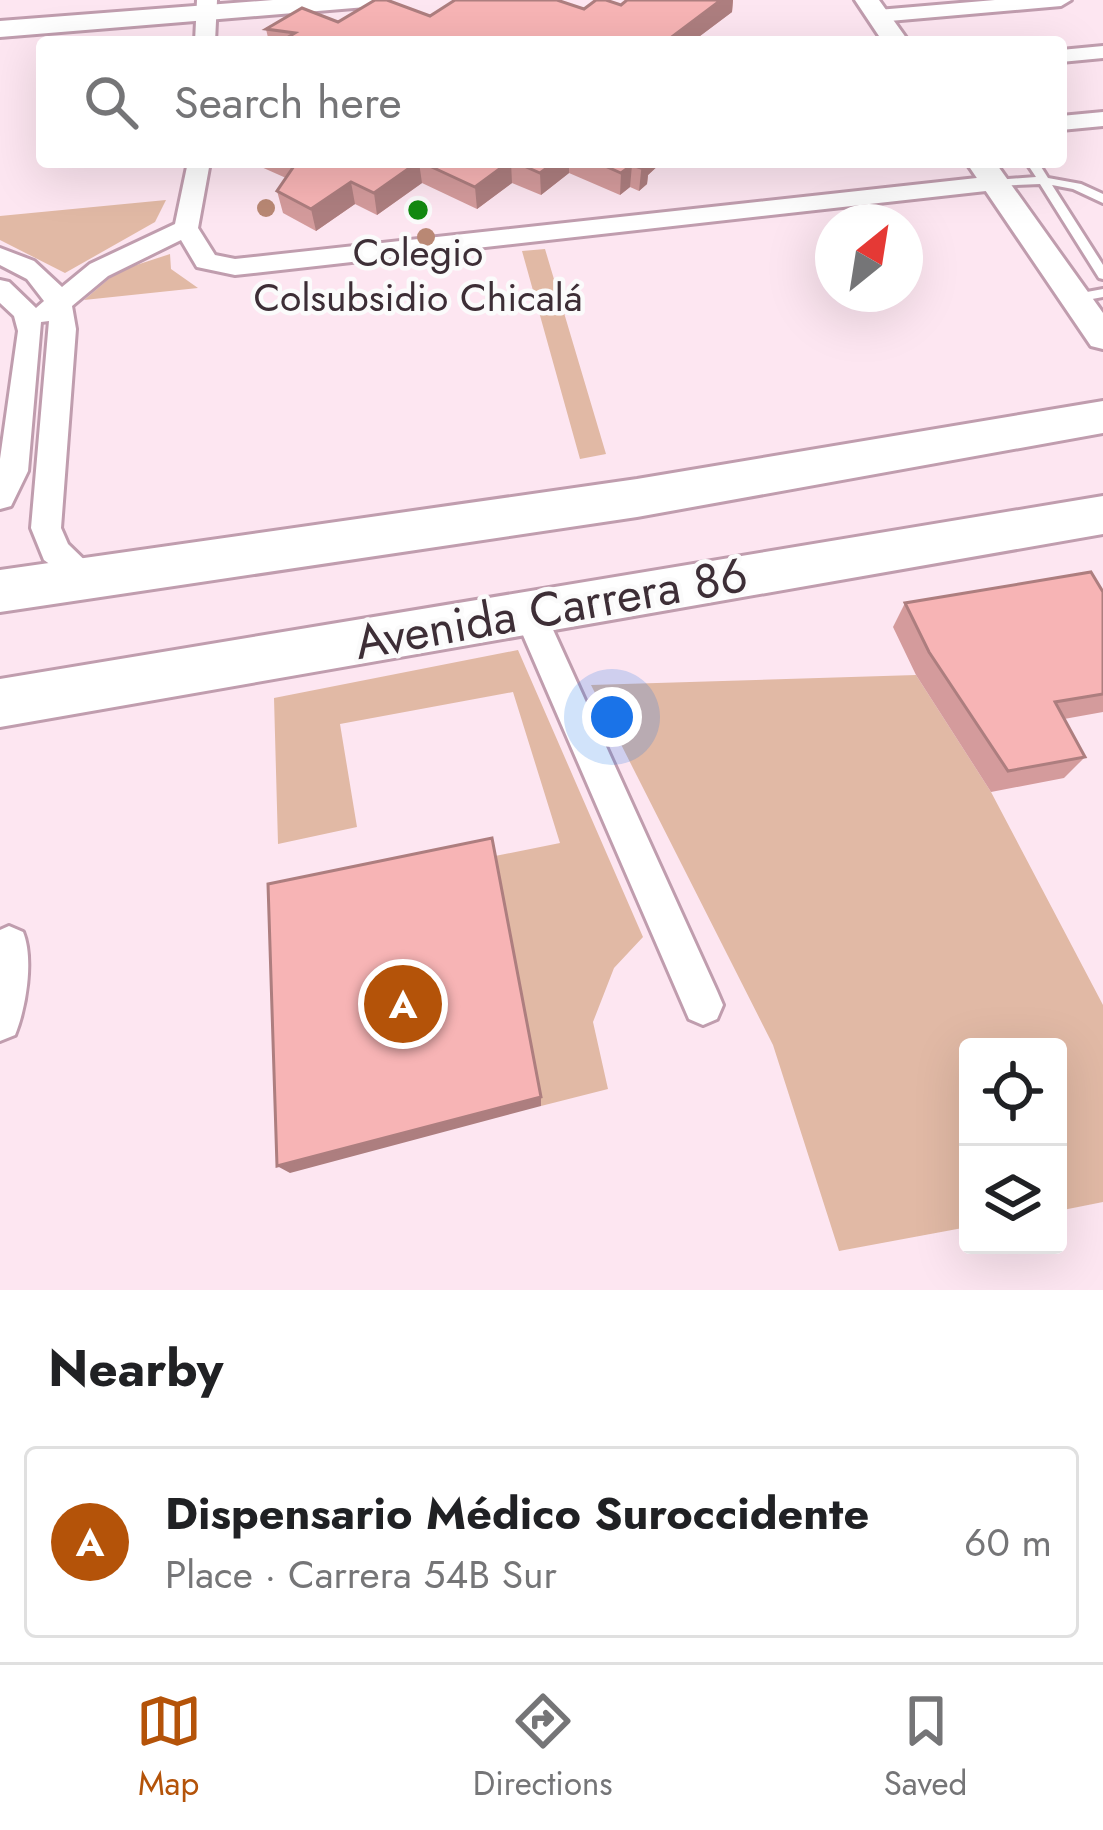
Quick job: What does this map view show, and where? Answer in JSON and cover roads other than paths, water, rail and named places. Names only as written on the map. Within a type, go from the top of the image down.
[{"type":"main road","name":"Avenida Carrera 86","points":[[0,591],[637,498],[1103,417]]},
{"type":"main road","name":"Avenida Carrera 86","points":[[0,704],[1103,515]]},
{"type":"street","points":[[0,29],[206,6],[366,0]]},
{"type":"street","points":[[873,8],[1061,0]]},
{"type":"street","points":[[205,36],[206,6]]},
{"type":"street","points":[[873,8],[892,36]]},
{"type":"street","points":[[1067,55],[1103,52]]},
{"type":"street","points":[[1067,124],[1098,126]]},
{"type":"street","points":[[198,168],[185,228],[206,261],[235,267],[988,172],[1040,246],[1089,296],[1103,338]]},
{"type":"street","points":[[31,331],[59,299],[99,270],[185,228]]},
{"type":"street","points":[[0,256],[40,275],[59,299],[64,329],[46,528],[55,551],[86,577]]},
{"type":"street","points":[[0,288],[14,296],[31,331],[13,471],[0,498]]},
{"type":"street","points":[[529,612],[704,1005]]},
{"type":"street","points":[[0,1020],[9,946]]},
{"type":"lane","points":[[1036,168],[1103,274]]},
{"type":"lane","points":[[988,172],[1066,182],[1103,199]]},
{"type":"lane","points":[[1040,246],[1082,241]]},
{"type":"place","name":"Colegio Colsubsidio Chicalá","points":[[418,210]]},
{"type":"place","name":"Dispensario Médico Suroccidente","points":[[403,1004]]}]
